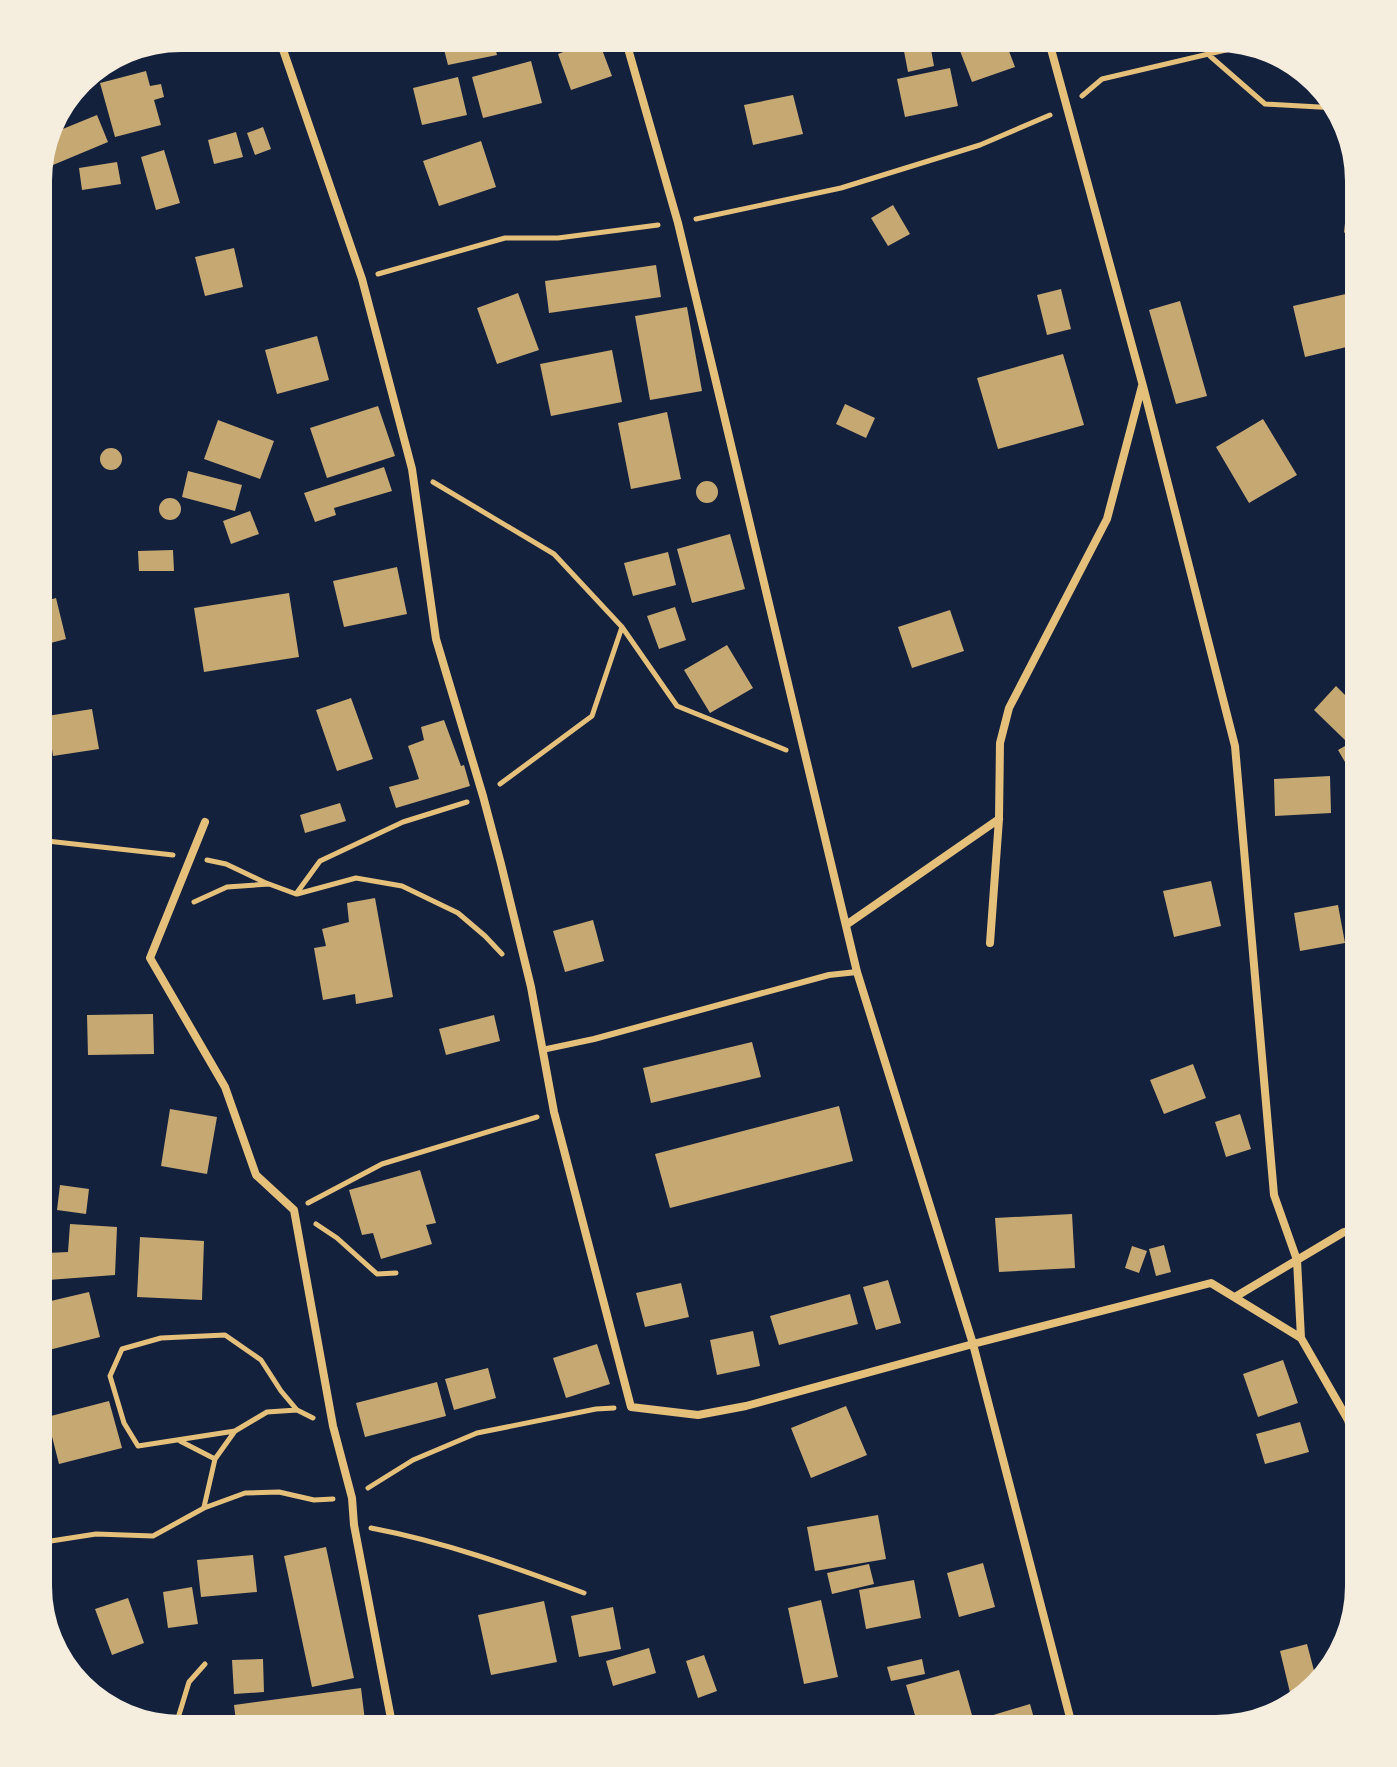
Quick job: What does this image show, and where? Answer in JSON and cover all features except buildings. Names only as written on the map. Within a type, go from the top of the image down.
[{"type":"street","points":[[284,52],[362,279],[412,469],[436,639],[483,796],[531,987],[554,1112],[631,1407],[698,1415],[734,1408],[1211,1283],[1301,1338]]},
{"type":"street","points":[[629,52],[678,223],[857,972],[973,1344],[1069,1715]]},
{"type":"street","points":[[1052,52],[1143,386],[1235,746],[1274,1195],[1297,1260],[1301,1338],[1345,1415]]},
{"type":"street","points":[[990,943],[999,819],[1000,743],[1009,708],[1107,519],[1143,386]]},
{"type":"street","points":[[846,925],[999,819]]},
{"type":"street","points":[[205,822],[150,958],[225,1087],[256,1175],[294,1210],[333,1426],[352,1498],[354,1525],[390,1715]]},
{"type":"street","points":[[1235,1297],[1345,1232]]},
{"type":"lane","points":[[542,1050],[594,1039],[829,975],[857,972]]},
{"type":"path","points":[[362,279],[505,238],[558,238],[678,223],[841,188],[980,145],[1068,108],[1102,79],[1220,52]]},
{"type":"path","points":[[1209,55],[1265,104],[1321,107]]},
{"type":"path","points":[[412,469],[554,554],[622,627],[677,706],[805,758]]},
{"type":"path","points":[[296,894],[320,861],[403,822],[483,796],[592,716],[622,627]]},
{"type":"path","points":[[52,841],[191,856],[226,864],[296,894],[356,878],[402,886],[458,913],[504,957]]},
{"type":"path","points":[[184,907],[227,887],[269,884]]},
{"type":"path","points":[[396,1273],[377,1274],[337,1238],[294,1210],[382,1164],[554,1112]]},
{"type":"path","points":[[297,1410],[267,1412],[235,1431],[138,1446],[124,1423],[110,1376],[122,1349],[161,1338],[225,1335],[261,1360],[297,1410],[333,1426]]},
{"type":"path","points":[[204,1508],[215,1459],[235,1431]]},
{"type":"path","points":[[179,1440],[215,1459]]},
{"type":"path","points":[[354,1525],[403,1534],[489,1558],[584,1593]]},
{"type":"path","points":[[179,1715],[189,1682],[205,1664]]}]
